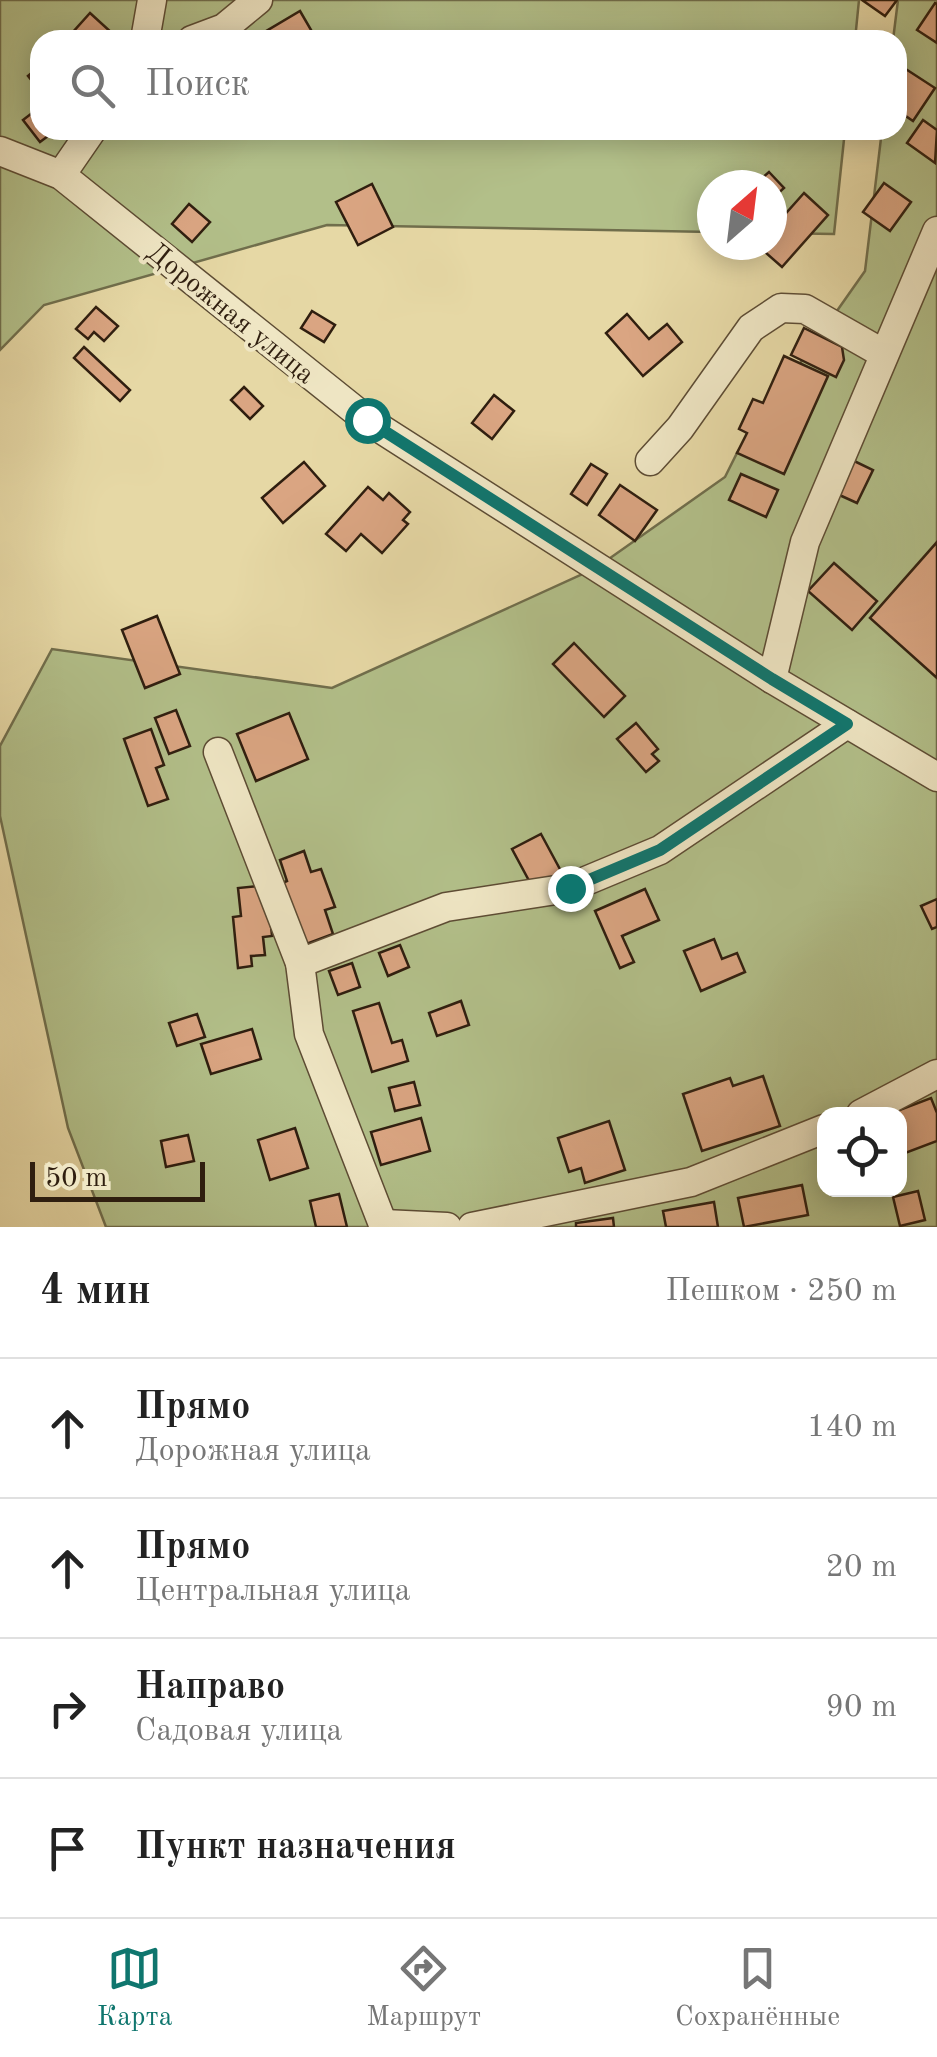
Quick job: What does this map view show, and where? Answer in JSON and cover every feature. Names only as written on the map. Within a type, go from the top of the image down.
[{"type":"street","points":[[147,30],[152,0]]},
{"type":"street","points":[[219,30],[258,0]]},
{"type":"street","points":[[61,175],[85,140]]},
{"type":"street","name":"Дорожная улица","points":[[0,151],[61,175],[367,420],[772,679],[937,777]]},
{"type":"street","points":[[772,679],[805,542],[937,231]]},
{"type":"street","points":[[650,460],[680,428],[751,328],[781,308],[806,309],[884,354]]},
{"type":"street","points":[[300,964],[446,907],[570,888],[660,850],[847,724]]},
{"type":"street","points":[[218,752],[300,964],[309,1034],[384,1226],[448,1227]]},
{"type":"street","points":[[875,1107],[937,1074]]},
{"type":"street","points":[[472,1227],[691,1182],[817,1132]]},
{"type":"green space","points":[[0,0],[859,0],[856,30],[30,30],[30,140],[844,140],[834,234],[787,233],[787,170],[697,170],[697,232],[327,225],[44,305],[0,350]]},
{"type":"green space","points":[[898,0],[937,0],[937,1227],[106,1227],[68,1128],[0,816],[0,746],[52,649],[332,688],[596,568],[725,477],[737,453],[865,271],[881,140],[907,140],[907,30],[894,30]]},
{"type":"building","points":[[862,0],[897,0],[885,16]]},
{"type":"building","points":[[937,4],[937,43],[917,30]]},
{"type":"building","points":[[300,11],[311,30],[268,30]]},
{"type":"building","points":[[90,13],[109,30],[75,30]]},
{"type":"building","points":[[907,70],[935,88],[913,121],[907,117]]},
{"type":"building","points":[[923,120],[937,130],[935,163],[907,143]]},
{"type":"building","points":[[884,183],[911,202],[890,231],[863,212]]},
{"type":"building","points":[[372,184],[393,227],[358,245],[336,202]]},
{"type":"building","points":[[804,193],[828,215],[782,267],[774,260],[787,260],[787,212]]},
{"type":"building","points":[[189,204],[210,222],[192,242],[172,224]]},
{"type":"building","points":[[96,307],[118,326],[104,341],[94,332],[88,339],[76,329]]},
{"type":"building","points":[[312,311],[335,325],[324,342],[301,328]]},
{"type":"building","points":[[627,314],[649,339],[667,324],[682,342],[643,376],[606,333]]},
{"type":"building","points":[[804,328],[842,347],[844,360],[836,377],[791,355]]},
{"type":"building","points":[[84,347],[130,390],[120,401],[74,358]]},
{"type":"building","points":[[784,356],[828,376],[784,474],[737,453],[747,433],[739,429],[753,399],[763,403]]},
{"type":"building","points":[[244,387],[263,406],[250,419],[231,400]]},
{"type":"building","points":[[494,395],[514,411],[492,439],[472,423]]},
{"type":"building","points":[[850,459],[873,470],[857,503],[835,493]]},
{"type":"building","points":[[304,462],[325,486],[283,523],[262,498]]},
{"type":"building","points":[[591,464],[607,474],[587,505],[571,494]]},
{"type":"building","points":[[741,474],[778,490],[766,517],[729,500]]},
{"type":"building","points":[[620,485],[657,510],[635,541],[599,515]]},
{"type":"building","points":[[368,487],[383,500],[389,493],[410,512],[403,520],[408,524],[382,553],[361,534],[346,551],[326,534]]},
{"type":"building","points":[[937,542],[937,678],[870,618]]},
{"type":"building","points":[[834,563],[877,601],[852,630],[808,591]]},
{"type":"building","points":[[157,616],[180,674],[145,688],[122,630]]},
{"type":"building","points":[[574,643],[625,696],[604,717],[553,664]]},
{"type":"building","points":[[176,710],[190,746],[169,754],[155,718]]},
{"type":"building","points":[[289,713],[308,759],[256,781],[237,734]]},
{"type":"building","points":[[636,723],[658,749],[652,754],[659,761],[646,772],[617,739]]},
{"type":"building","points":[[151,729],[164,765],[156,768],[168,799],[148,806],[124,739]]},
{"type":"building","points":[[541,834],[562,873],[533,888],[512,849]]},
{"type":"building","points":[[304,851],[311,872],[321,869],[335,907],[325,910],[333,934],[301,946],[278,885],[287,881],[280,860]]},
{"type":"building","points":[[267,885],[272,936],[263,937],[265,955],[251,956],[252,966],[238,968],[233,917],[241,916],[238,888]]},
{"type":"building","points":[[645,889],[659,920],[622,936],[634,962],[620,968],[595,911]]},
{"type":"building","points":[[937,899],[937,927],[932,929],[921,906]]},
{"type":"building","points":[[714,939],[722,959],[737,953],[745,972],[701,991],[684,951]]},
{"type":"building","points":[[400,945],[409,967],[388,976],[379,953]]},
{"type":"building","points":[[352,963],[360,987],[338,995],[329,971]]},
{"type":"building","points":[[461,1001],[469,1025],[437,1036],[429,1013]]},
{"type":"building","points":[[379,1003],[392,1043],[402,1040],[408,1061],[372,1072],[353,1011]]},
{"type":"building","points":[[197,1014],[205,1037],[177,1046],[169,1023]]},
{"type":"building","points":[[252,1029],[261,1059],[211,1074],[201,1044]]},
{"type":"building","points":[[763,1076],[780,1126],[702,1151],[683,1094],[730,1078],[733,1086]]},
{"type":"building","points":[[414,1082],[420,1105],[395,1111],[389,1088]]},
{"type":"building","points":[[931,1098],[937,1113],[937,1141],[907,1152],[907,1107]]},
{"type":"building","points":[[421,1118],[430,1151],[381,1165],[371,1132]]},
{"type":"building","points":[[609,1121],[625,1170],[585,1183],[581,1168],[569,1172],[558,1138]]},
{"type":"building","points":[[295,1128],[308,1168],[270,1180],[258,1140]]},
{"type":"building","points":[[188,1135],[194,1161],[166,1167],[161,1141]]},
{"type":"building","points":[[802,1185],[808,1215],[744,1227],[738,1198]]},
{"type":"building","points":[[918,1191],[925,1220],[900,1226],[893,1197],[907,1197]]},
{"type":"building","points":[[339,1194],[347,1227],[316,1227],[310,1201]]},
{"type":"building","points":[[714,1202],[718,1227],[666,1227],[663,1211]]},
{"type":"building","points":[[613,1218],[614,1227],[576,1227],[576,1223]]},
{"type":"route","points":[[367,420],[847,724],[660,850],[570,888]]}]
